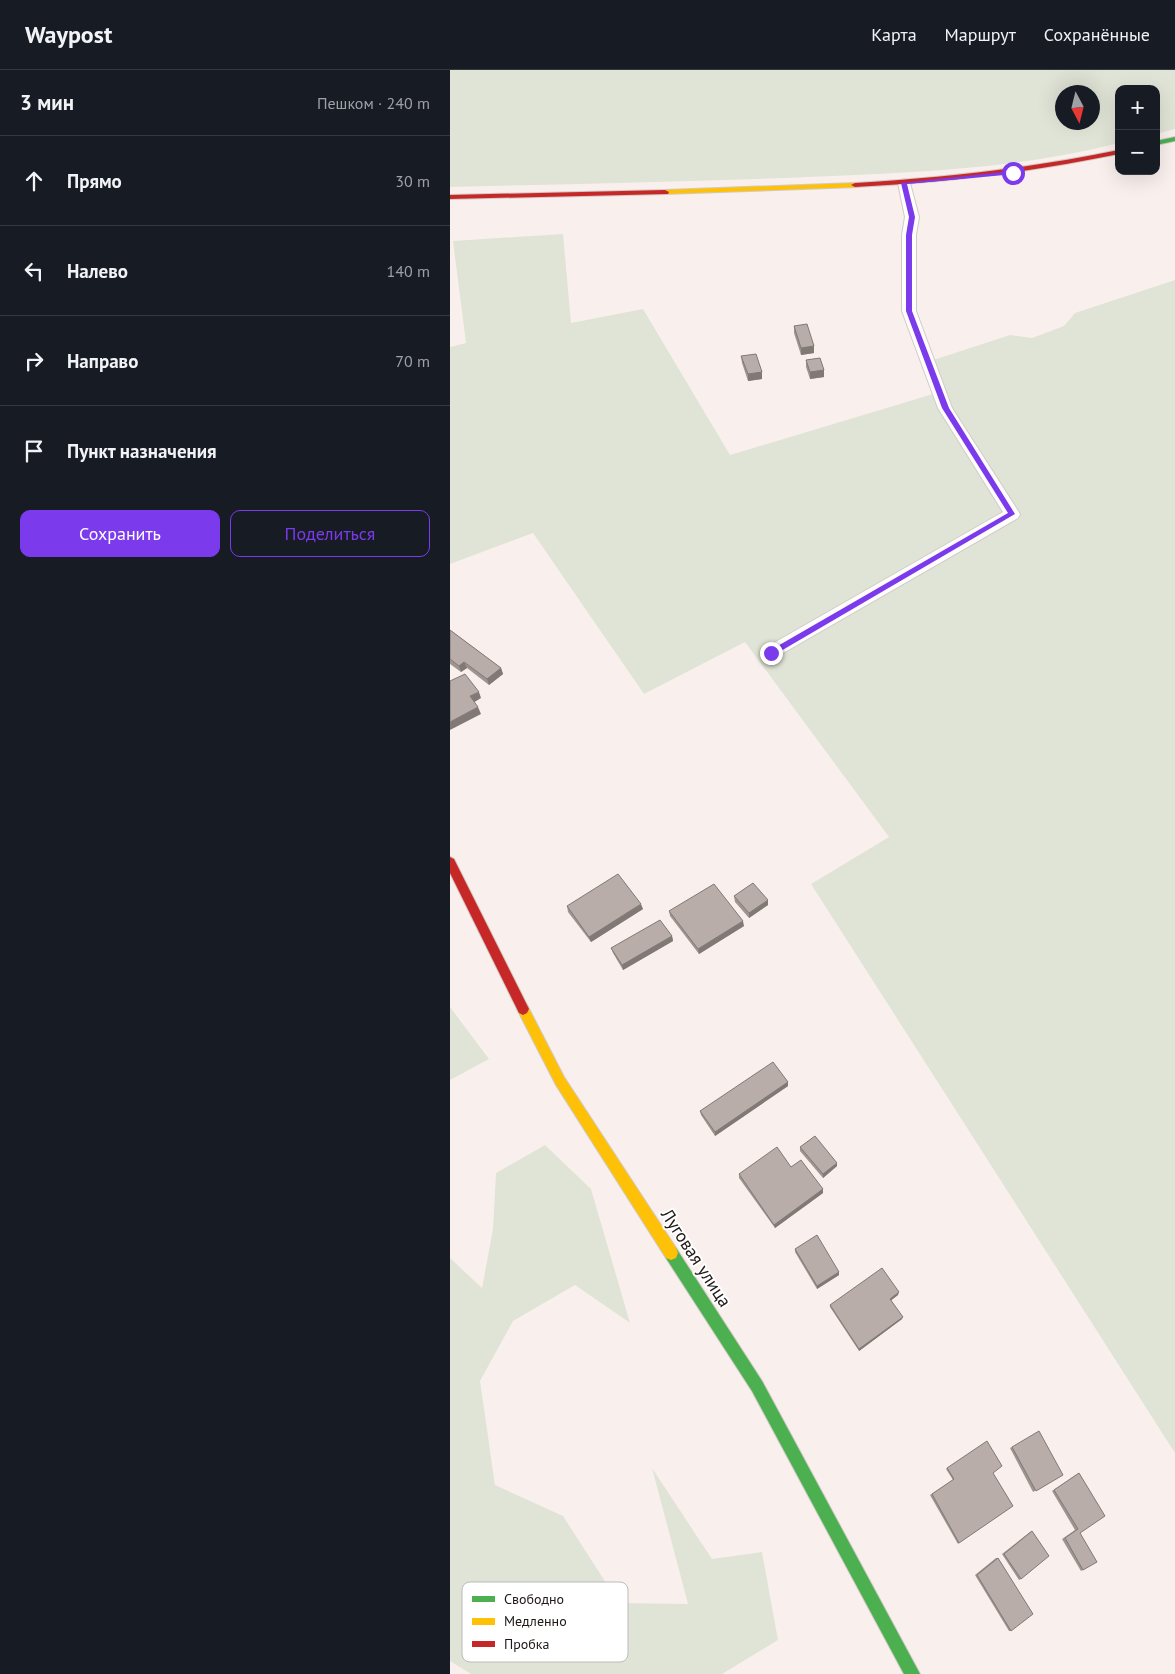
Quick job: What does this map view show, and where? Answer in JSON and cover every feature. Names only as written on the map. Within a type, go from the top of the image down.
[{"type":"street","points":[[1160,142],[1175,139]]},
{"type":"street","points":[[450,197],[904,183],[1013,173],[1076,163],[1115,153]]},
{"type":"street","name":"Луговая улица","points":[[450,862],[482,930],[560,1081],[758,1386],[912,1674]]},
{"type":"lane","points":[[771,653],[1012,514],[945,408],[909,311],[909,235],[912,217],[904,183]]},
{"type":"shaded area","points":[[450,70],[1175,70],[1175,129],[1160,133],[1160,85],[1115,85],[1115,144],[1042,159],[964,168],[886,174],[450,187]]},
{"type":"shaded area","points":[[563,234],[571,323],[643,309],[730,455],[933,394],[921,364],[1010,335],[1032,338],[1064,326],[1075,313],[1175,280],[1175,1453],[811,884],[889,837],[745,642],[644,694],[533,533],[450,564],[450,347],[466,343],[453,241]]},
{"type":"shaded area","points":[[450,1007],[489,1059],[450,1080]]},
{"type":"shaded area","points":[[545,1145],[591,1189],[630,1323],[575,1285],[513,1321],[480,1381],[495,1485],[563,1516],[605,1582],[462,1582],[462,1662],[628,1662],[628,1603],[688,1604],[652,1468],[712,1559],[762,1552],[778,1640],[722,1674],[471,1674],[450,1661],[450,1258],[482,1288],[493,1229],[496,1173]]},
{"type":"building","points":[[807,324],[814,346],[801,348],[794,326]]},
{"type":"building","points":[[756,354],[762,372],[748,374],[741,356]]},
{"type":"building","points":[[820,358],[824,370],[810,372],[806,360]]},
{"type":"building","points":[[450,630],[501,668],[487,679],[464,662],[459,666],[450,659]]},
{"type":"building","points":[[465,674],[479,692],[470,696],[478,707],[450,722],[450,681]]},
{"type":"building","points":[[618,874],[641,904],[589,937],[567,906]]},
{"type":"building","points":[[753,883],[768,900],[749,913],[734,896]]},
{"type":"building","points":[[714,884],[743,921],[698,949],[669,911]]},
{"type":"building","points":[[660,920],[672,936],[622,965],[611,948]]},
{"type":"building","points":[[773,1062],[788,1082],[715,1132],[700,1111]]},
{"type":"building","points":[[815,1136],[837,1163],[823,1174],[800,1147]]},
{"type":"building","points":[[777,1147],[791,1167],[801,1160],[823,1189],[774,1225],[739,1174]]},
{"type":"building","points":[[817,1235],[839,1272],[817,1286],[795,1249]]},
{"type":"building","points":[[882,1268],[899,1292],[890,1299],[903,1317],[859,1349],[830,1305]]},
{"type":"building","points":[[1039,1431],[1063,1475],[1036,1491],[1012,1447]]},
{"type":"building","points":[[987,1441],[1002,1466],[993,1473],[1013,1506],[959,1543],[932,1494],[954,1479],[947,1468]]},
{"type":"building","points":[[1079,1473],[1105,1516],[1080,1533],[1097,1562],[1083,1570],[1065,1538],[1078,1529],[1054,1490]]},
{"type":"building","points":[[1032,1531],[1049,1556],[1021,1579],[1004,1554]]},
{"type":"building","points":[[998,1558],[1033,1614],[1011,1631],[977,1575]]},
{"type":"traffic: fast","points":[[1160,142],[1175,139]]},
{"type":"traffic: fast","points":[[671,1253],[757,1386],[912,1674]]},
{"type":"traffic: slow","points":[[665,192],[855,185]]},
{"type":"traffic: slow","points":[[523,1009],[560,1081],[671,1253]]},
{"type":"traffic: jam","points":[[855,185],[922,181],[988,174],[1054,165],[1115,153]]},
{"type":"traffic: jam","points":[[450,197],[665,192]]},
{"type":"traffic: jam","points":[[450,862],[523,1009]]},
{"type":"route","points":[[771,653],[1012,514],[945,408],[909,311],[909,235],[912,217],[910,200],[904,183],[1013,173]]}]
